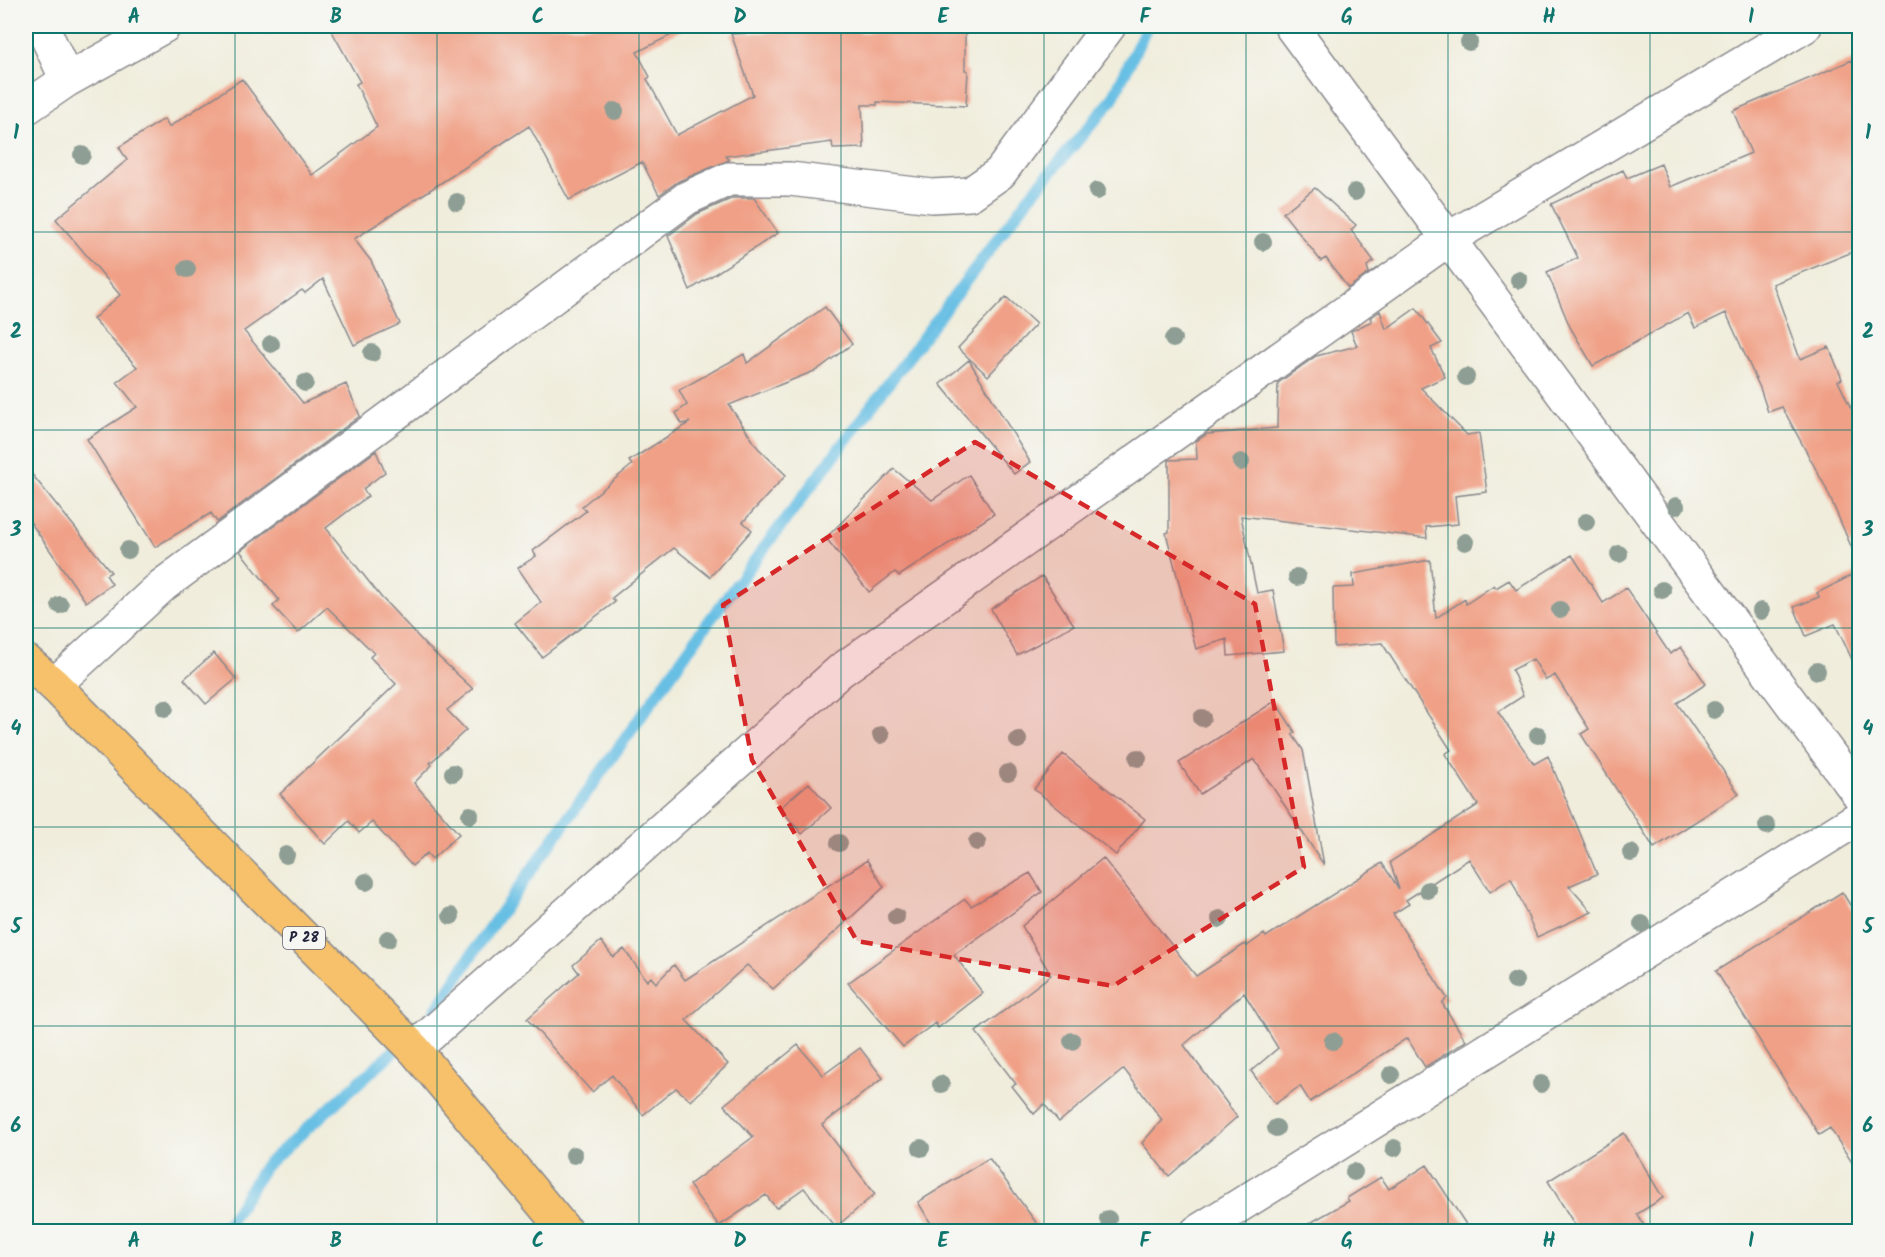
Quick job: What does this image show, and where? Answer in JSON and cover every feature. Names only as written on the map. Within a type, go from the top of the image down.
[{"type":"main road","name":"P 28","points":[[26,661],[54,685],[414,1049],[566,1232]]},
{"type":"street","points":[[42,26],[67,80]]},
{"type":"street","points":[[26,108],[67,80],[164,26]]},
{"type":"street","points":[[54,685],[163,585],[687,198],[729,179],[790,179],[932,196],[970,194],[1000,173],[1109,26]]},
{"type":"street","points":[[1291,26],[1450,238],[1860,796]]},
{"type":"street","points":[[414,1049],[840,671],[1450,238],[1804,26]]},
{"type":"street","points":[[1197,1232],[1860,817]]},
{"type":"highlighted area","points":[[975,442],[1255,604],[1304,867],[1113,986],[857,941],[752,760],[723,605]]},
{"type":"building","points":[[329,26],[689,26],[637,52],[650,77],[647,79],[677,135],[753,95],[731,34],[858,28],[859,32],[965,33],[965,70],[968,71],[966,106],[877,102],[877,105],[862,105],[864,148],[833,149],[832,142],[726,156],[729,160],[679,181],[659,195],[642,162],[569,200],[529,126],[354,239],[371,261],[400,324],[354,345],[323,279],[305,293],[302,290],[244,331],[303,403],[346,384],[360,416],[217,522],[211,513],[155,547],[87,439],[137,407],[117,382],[137,367],[93,319],[120,295],[56,219],[127,160],[119,147],[164,119],[169,127],[242,79],[312,175],[377,127],[356,84],[360,82]]},
{"type":"building","points":[[1852,60],[1860,78],[1860,249],[1773,284],[1800,359],[1829,347],[1842,379],[1838,381],[1860,427],[1860,567],[1825,486],[1782,407],[1768,412],[1760,388],[1726,313],[1695,328],[1688,313],[1593,366],[1570,327],[1547,272],[1578,258],[1551,204],[1623,170],[1627,178],[1661,164],[1670,187],[1751,153],[1733,111]]},
{"type":"building","points":[[1315,188],[1356,225],[1351,230],[1374,261],[1367,266],[1369,273],[1348,288],[1326,258],[1321,261],[1283,213]]},
{"type":"building","points":[[733,198],[754,198],[778,233],[690,290],[668,236],[697,214]]},
{"type":"building","points":[[1006,297],[1036,324],[988,376],[958,348]]},
{"type":"building","points":[[825,307],[852,344],[817,370],[729,405],[758,448],[786,475],[743,522],[752,530],[710,577],[674,548],[612,598],[615,602],[542,657],[515,623],[541,602],[518,568],[536,556],[533,551],[586,511],[582,506],[632,465],[629,461],[690,422],[682,424],[676,413],[687,405],[679,390],[744,354],[747,363]]},
{"type":"building","points":[[1416,308],[1442,343],[1431,348],[1445,377],[1421,388],[1467,435],[1479,433],[1487,492],[1455,496],[1458,524],[1426,527],[1427,538],[1241,516],[1257,593],[1273,590],[1284,651],[1228,656],[1227,639],[1196,649],[1166,533],[1169,532],[1169,460],[1197,459],[1196,441],[1207,434],[1277,428],[1278,383],[1316,356],[1357,346],[1351,331],[1372,321],[1370,318],[1380,311],[1386,329]]},
{"type":"building","points":[[969,360],[1030,462],[1014,474],[940,384]]},
{"type":"building","points":[[376,451],[385,472],[363,489],[368,496],[326,528],[381,597],[428,647],[473,689],[447,710],[466,730],[430,763],[432,765],[414,783],[459,834],[432,859],[427,853],[412,866],[372,822],[359,833],[349,821],[325,844],[280,794],[396,684],[370,657],[374,653],[327,607],[298,633],[273,606],[279,600],[240,551]]},
{"type":"building","points":[[26,467],[111,572],[106,575],[112,584],[86,602],[26,516]]},
{"type":"building","points":[[894,469],[932,500],[969,475],[994,514],[899,576],[895,572],[869,592],[826,538]]},
{"type":"building","points":[[1572,555],[1603,603],[1626,588],[1670,654],[1681,647],[1706,684],[1677,703],[1739,794],[1654,848],[1581,734],[1589,729],[1555,675],[1546,680],[1533,659],[1512,670],[1523,696],[1498,712],[1534,764],[1548,756],[1597,874],[1569,886],[1592,912],[1537,937],[1511,878],[1490,892],[1469,859],[1406,900],[1409,904],[1393,914],[1447,998],[1442,1003],[1466,1041],[1425,1067],[1407,1038],[1310,1102],[1300,1086],[1275,1104],[1251,1071],[1278,1048],[1244,993],[1184,1045],[1237,1117],[1169,1176],[1142,1143],[1162,1120],[1124,1069],[1059,1122],[1044,1104],[1034,1114],[1012,1086],[1016,1084],[976,1032],[1051,975],[1022,926],[1103,858],[1196,976],[1245,944],[1247,946],[1264,934],[1266,937],[1382,863],[1399,889],[1390,862],[1478,805],[1445,754],[1451,750],[1382,643],[1334,647],[1333,588],[1354,587],[1353,574],[1430,560],[1436,618],[1465,599],[1466,604],[1494,585],[1496,588],[1509,580],[1516,590]]},
{"type":"building","points":[[1860,571],[1860,676],[1835,624],[1806,636],[1794,607],[1819,597],[1817,593]]},
{"type":"building","points":[[1042,576],[1074,625],[1017,655],[991,609]]},
{"type":"building","points":[[214,653],[236,679],[206,704],[184,679]]},
{"type":"building","points":[[1275,701],[1295,732],[1292,734],[1303,750],[1324,865],[1254,759],[1200,794],[1179,763]]},
{"type":"building","points":[[1063,754],[1145,819],[1116,855],[1034,789]]},
{"type":"building","points":[[809,783],[831,808],[802,834],[780,808]]},
{"type":"building","points":[[867,860],[884,887],[773,989],[747,965],[686,1020],[728,1064],[691,1101],[676,1088],[643,1115],[612,1075],[592,1092],[527,1019],[579,973],[573,965],[601,941],[613,957],[624,949],[647,981],[651,977],[656,983],[674,965],[685,980]]},
{"type":"building","points":[[1030,873],[1042,892],[954,955],[983,993],[938,1028],[935,1023],[903,1047],[848,983],[965,899],[971,906]]},
{"type":"building","points":[[1842,892],[1860,921],[1860,1175],[1830,1128],[1819,1135],[1716,971]]},
{"type":"building","points":[[798,1045],[823,1075],[860,1048],[883,1078],[822,1125],[875,1194],[836,1227],[804,1188],[776,1208],[766,1195],[719,1226],[689,1185],[753,1137],[724,1105]]},
{"type":"building","points":[[1624,1133],[1663,1198],[1637,1214],[1648,1232],[1579,1232],[1548,1181]]},
{"type":"building","points":[[989,1158],[1043,1232],[936,1232],[918,1202]]},
{"type":"building","points":[[1427,1165],[1471,1232],[1294,1232],[1349,1201],[1347,1198],[1381,1177],[1389,1189]]},
{"type":"waterway","points":[[433,1015],[480,942],[712,617],[1027,200],[1112,100],[1147,26]]},
{"type":"waterway","points":[[223,1232],[265,1166],[405,1041]]}]
